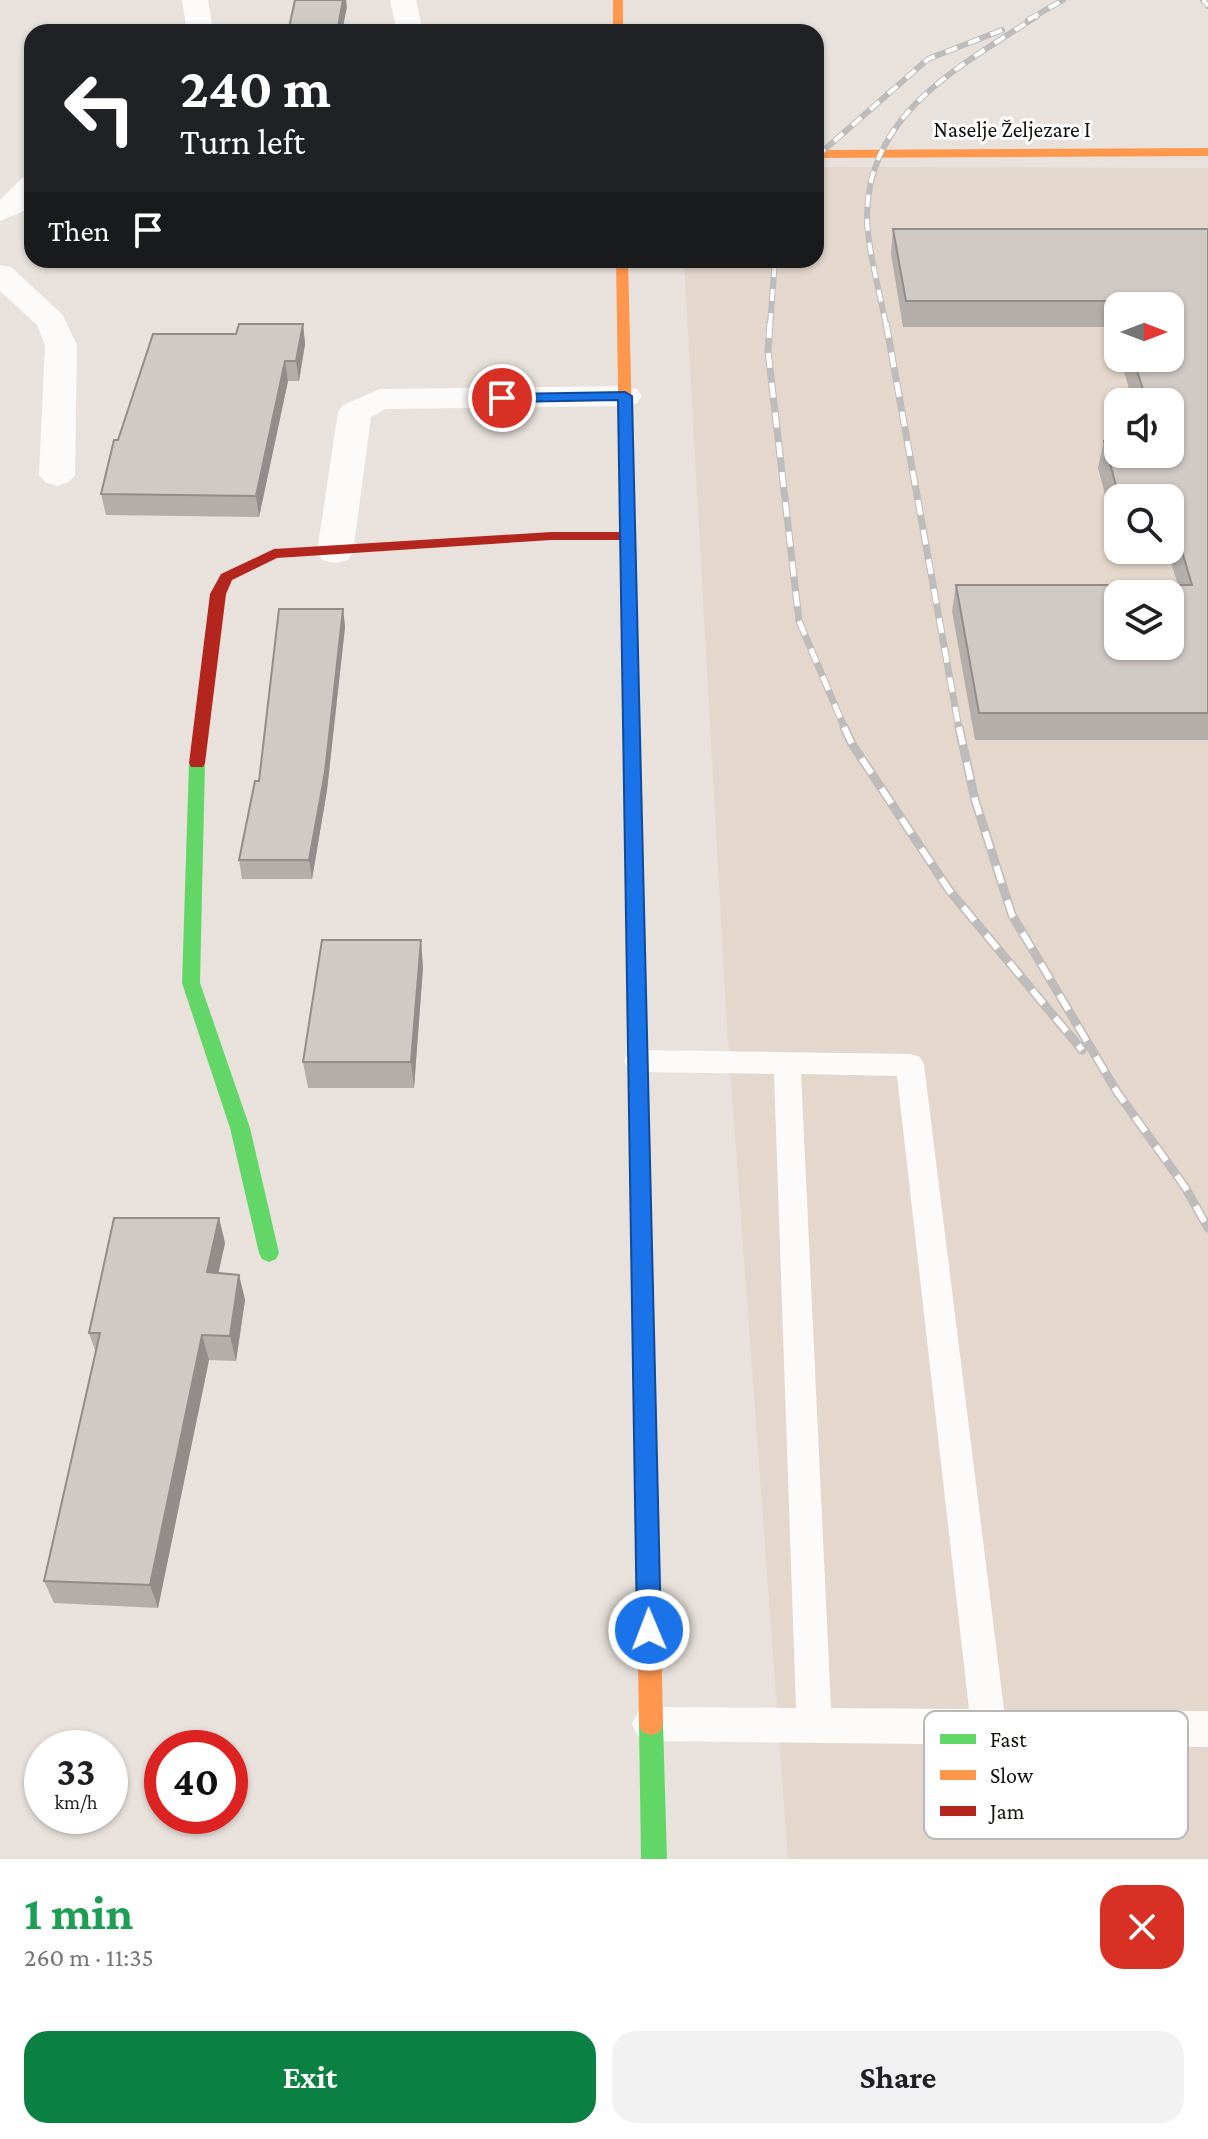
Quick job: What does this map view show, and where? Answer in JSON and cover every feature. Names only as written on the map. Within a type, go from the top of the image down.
[{"type":"street","points":[[195,0],[199,24]]},
{"type":"street","points":[[403,0],[408,24]]},
{"type":"street","points":[[618,0],[618,24]]},
{"type":"street","name":"Naselje Željezare I","points":[[824,154],[1208,152]]},
{"type":"street","points":[[0,212],[13,205],[24,193]]},
{"type":"street","points":[[622,268],[654,1859]]},
{"type":"street","points":[[0,274],[51,321],[61,345],[57,475]]},
{"type":"street","points":[[335,552],[355,412],[368,404],[380,399],[625,396]]},
{"type":"street","points":[[269,1253],[240,1128],[191,983],[197,753],[218,594],[226,577],[274,554],[551,536],[628,536]]},
{"type":"lane","points":[[638,1061],[910,1065],[987,1711]]},
{"type":"lane","points":[[787,1064],[814,1726]]},
{"type":"lane","points":[[650,1724],[924,1727]]},
{"type":"lane","points":[[1188,1729],[1208,1729]]},
{"type":"shaded area","points":[[824,167],[1208,168],[1208,1859],[788,1859],[727,1027],[684,268],[824,268]]},
{"type":"building","points":[[295,0],[343,0],[338,24],[290,24]]},
{"type":"building","points":[[893,229],[1208,229],[1208,713],[979,713],[956,585],[1104,585],[1104,660],[1184,660],[1184,585],[1192,585],[1184,558],[1184,484],[1116,484],[1111,468],[1184,468],[1184,388],[1143,388],[1137,372],[1184,372],[1184,292],[1104,292],[1104,301],[906,301]]},
{"type":"building","points":[[239,324],[303,324],[296,361],[285,361],[256,496],[101,494],[114,440],[118,440],[153,334],[236,334]]},
{"type":"building","points":[[279,609],[343,609],[325,772],[309,860],[239,860],[255,781],[259,781]]},
{"type":"building","points":[[322,940],[421,940],[411,1062],[303,1062]]},
{"type":"building","points":[[114,1218],[219,1218],[207,1272],[239,1275],[230,1336],[202,1335],[150,1585],[44,1581],[100,1333],[89,1333]]},
{"type":"railway","points":[[1028,20],[1063,0]]},
{"type":"railway","points":[[1203,0],[1208,6]]},
{"type":"railway","points":[[886,325],[871,256],[867,216],[871,180],[883,148],[901,120],[924,96],[950,74],[1037,16]]},
{"type":"railway","points":[[824,150],[928,59],[1002,30]]},
{"type":"railway","points":[[770,325],[774,268]]},
{"type":"railway","points":[[770,323],[768,351],[799,621],[845,729]]},
{"type":"railway","points":[[886,323],[959,729]]},
{"type":"railway","points":[[844,727],[852,744],[949,890],[1082,1050]]},
{"type":"railway","points":[[959,727],[975,800],[1012,915],[1117,1092],[1185,1187],[1208,1228]]},
{"type":"traffic: fast","points":[[197,763],[191,983],[240,1128],[269,1253]]},
{"type":"traffic: fast","points":[[651,1723],[654,1859]]},
{"type":"traffic: slow","points":[[618,0],[618,24]]},
{"type":"traffic: slow","points":[[824,154],[1208,152]]},
{"type":"traffic: slow","points":[[622,268],[636,949]]},
{"type":"traffic: slow","points":[[645,1402],[651,1723]]},
{"type":"traffic: jam","points":[[197,763],[218,594],[226,577],[274,554],[551,536],[628,536]]},
{"type":"traffic: jam","points":[[636,949],[645,1402]]},
{"type":"route","points":[[502,398],[625,396],[649,1630]]}]
